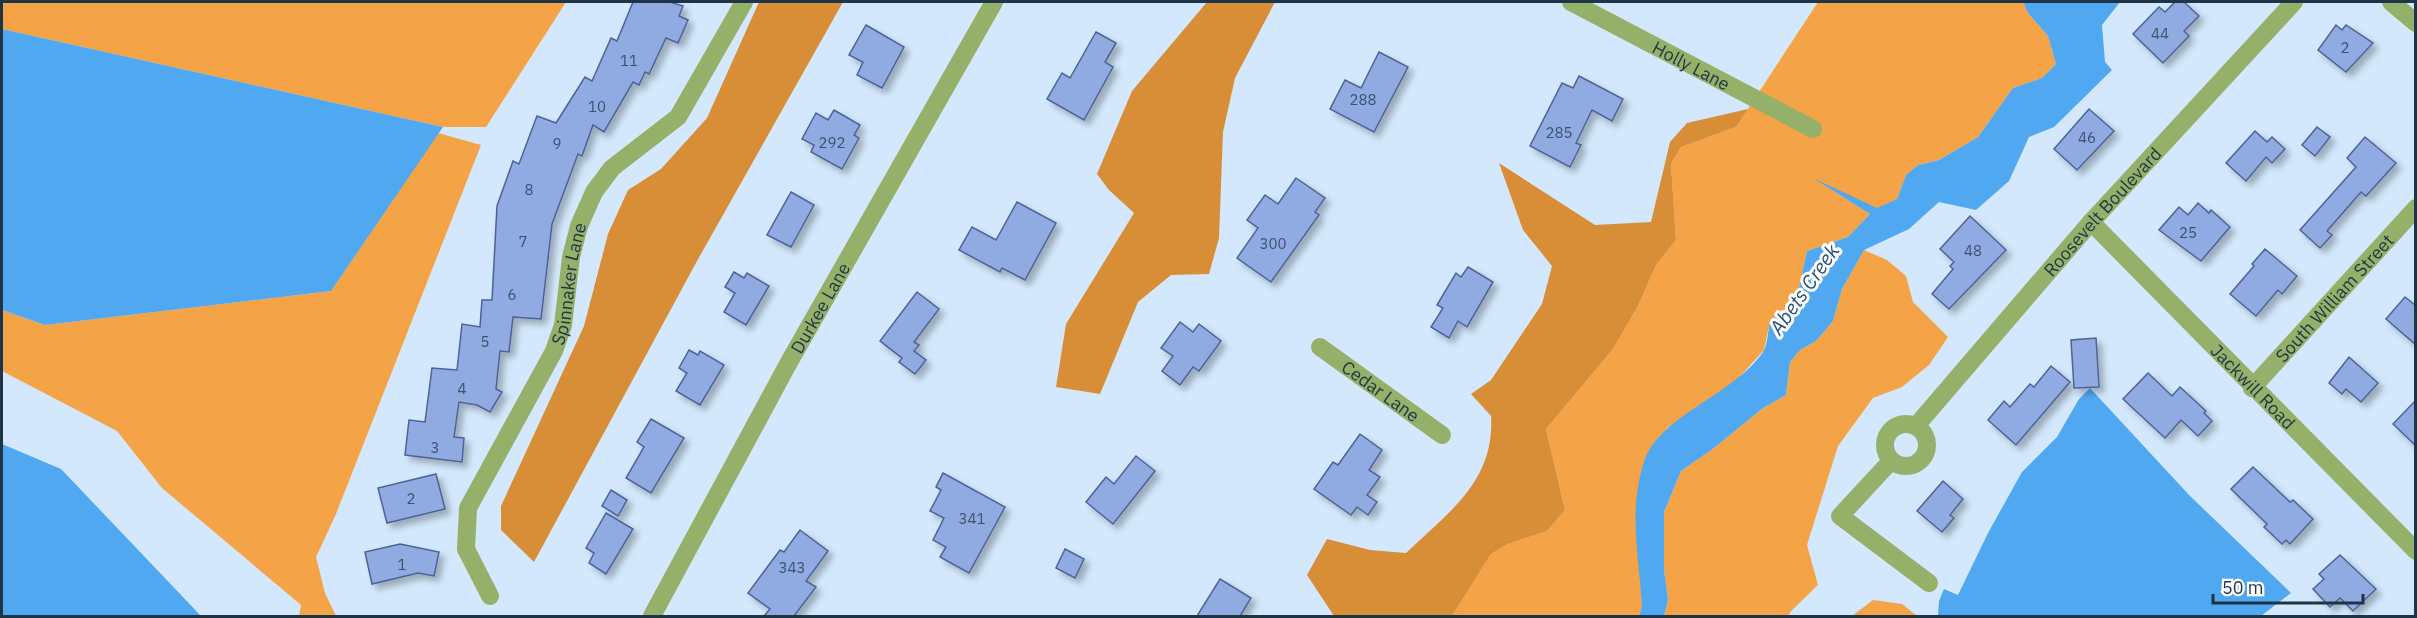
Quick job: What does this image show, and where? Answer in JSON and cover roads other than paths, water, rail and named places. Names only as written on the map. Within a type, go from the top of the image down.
[{"type":"street","name":"Spinnaker Lane","points":[[490,596],[466,549],[465,526],[468,508],[554,351],[563,325],[571,257],[579,226],[594,192],[612,168],[678,117],[744,2]]},
{"type":"street","name":"Durkee Lane","points":[[652,616],[788,364],[994,2]]},
{"type":"street","name":"Holly Lane","points":[[1571,2],[1814,129]]},
{"type":"street","name":"Roosevelt Boulevard","points":[[1916,426],[2091,222],[2294,2]]},
{"type":"street","points":[[2391,2],[2415,23]]},
{"type":"street","name":"South William Street","points":[[2252,388],[2415,208]]},
{"type":"street","name":"Jackwill Road","points":[[2091,222],[2252,388],[2414,547]]},
{"type":"street","name":"Cedar Lane","points":[[1320,347],[1442,435]]},
{"type":"street","points":[[1906,423],[1916,426],[1927,440],[1923,457],[1917,464],[1908,466],[1891,461],[1885,453],[1884,442],[1888,432],[1906,423]]},
{"type":"street","points":[[1891,461],[1840,516],[1929,583]]},
{"type":"water","name":"Abets Creek","points":[[2023,2],[2120,2],[2102,25],[2105,62],[2112,70],[2054,127],[2029,137],[2009,181],[1976,210],[1939,202],[1909,229],[1864,250],[1842,289],[1833,321],[1816,341],[1800,350],[1790,362],[1786,395],[1763,408],[1714,448],[1681,471],[1664,512],[1664,570],[1668,600],[1664,616],[1639,616],[1642,606],[1636,534],[1637,498],[1644,462],[1652,446],[1664,431],[1734,381],[1763,352],[1770,321],[1796,302],[1807,251],[1848,237],[1870,214],[1813,178],[1877,208],[1897,199],[1906,175],[1918,165],[1939,160],[1978,137],[2013,88],[2042,78],[2056,64],[2048,36],[2028,13]]},
{"type":"water","points":[[2,29],[443,127],[331,291],[45,325],[2,310]]},
{"type":"water","points":[[2090,388],[2189,495],[2291,593],[2261,616],[1938,616],[1939,601],[1944,589],[1958,595],[1988,533],[2022,472],[2057,437],[2079,399]]},
{"type":"water","points":[[2,444],[61,469],[201,616],[2,616]]}]
